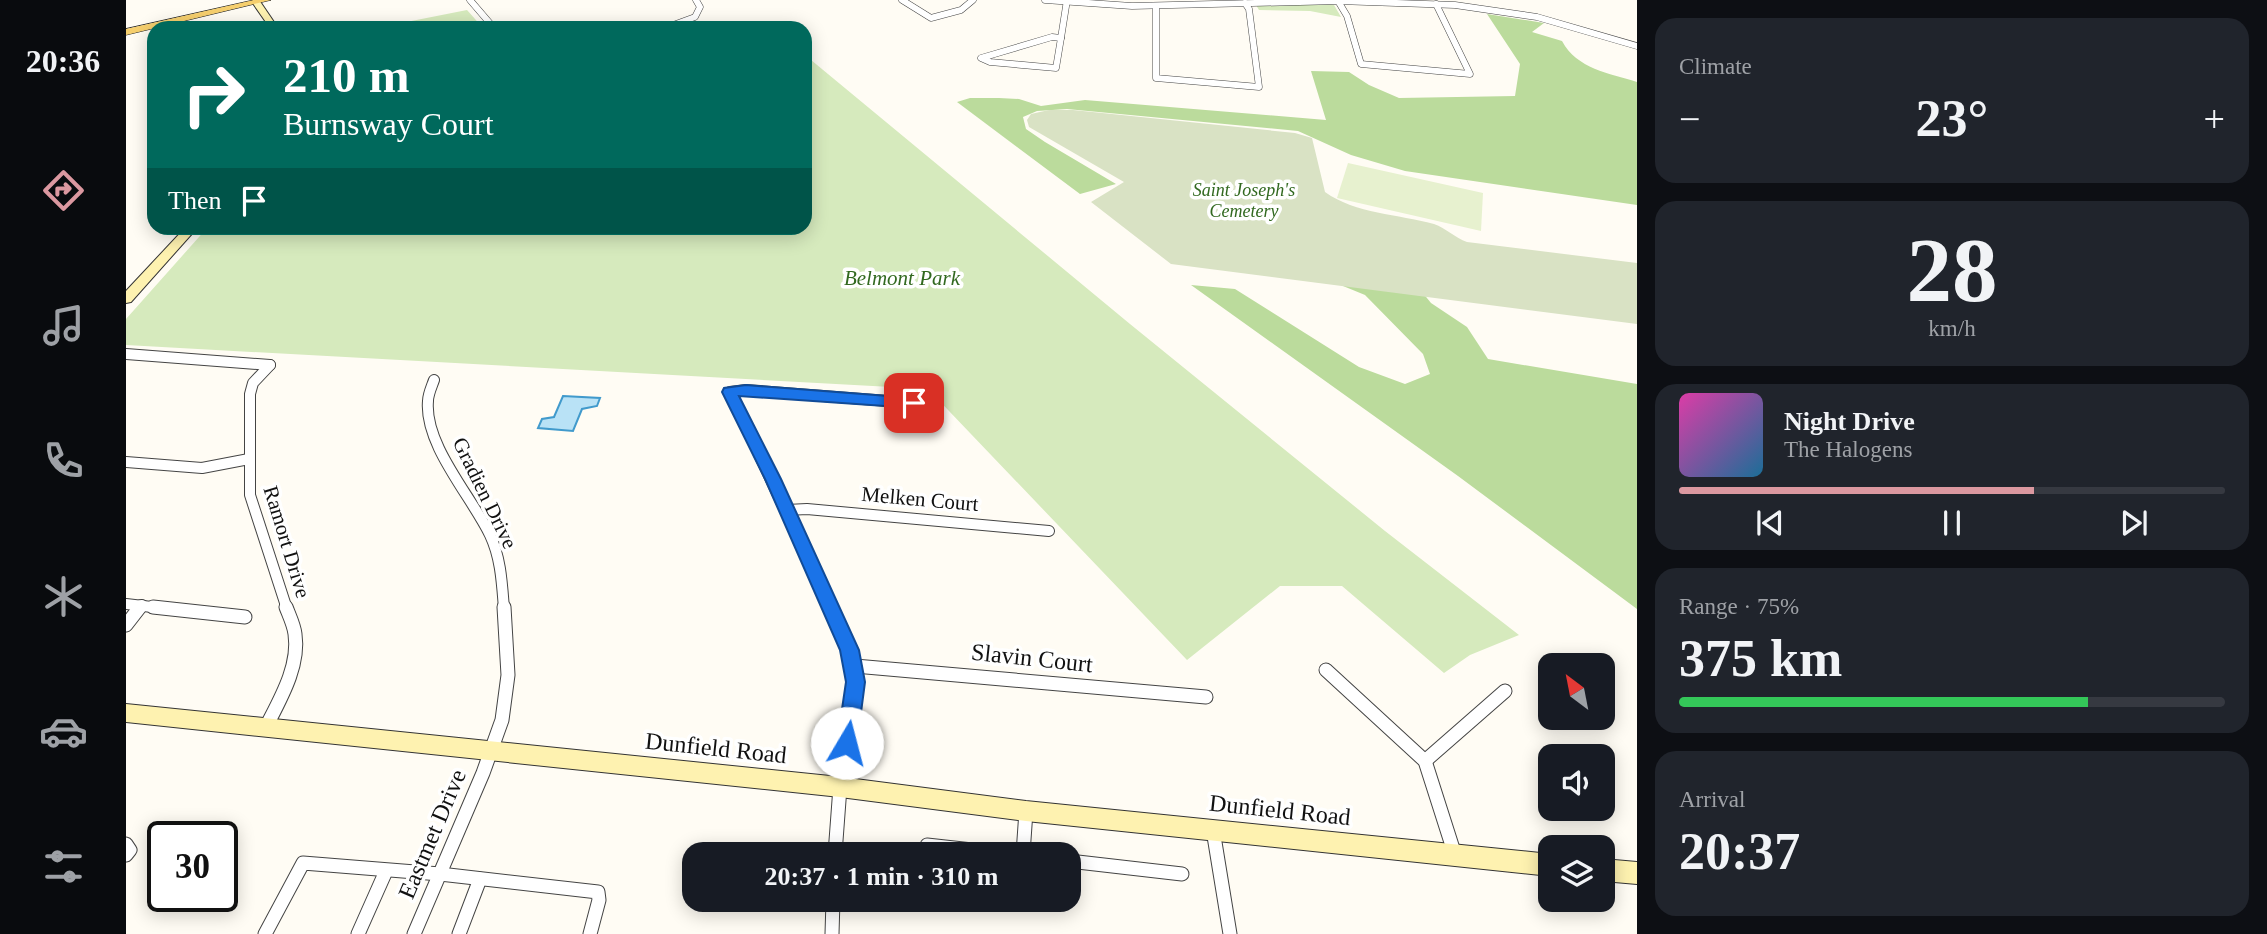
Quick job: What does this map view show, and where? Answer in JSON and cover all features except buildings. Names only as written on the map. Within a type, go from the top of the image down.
[{"type":"main road","points":[[174,21],[261,1]]},
{"type":"main road","points":[[126,32],[147,27]]},
{"type":"street","points":[[470,0],[488,21]]},
{"type":"street","points":[[684,21],[695,17],[700,7],[696,0]]},
{"type":"street","points":[[902,0],[931,18],[961,10],[973,0]]},
{"type":"street","points":[[1045,0],[1156,6],[1338,1],[1436,4],[1487,8],[1537,17],[1637,46]]},
{"type":"street","points":[[261,1],[271,21]]},
{"type":"street","points":[[1061,38],[1046,38],[981,58],[990,62],[1056,68],[1061,38],[1067,1]]},
{"type":"street","points":[[1338,1],[1347,16],[1361,64],[1470,74],[1436,4]]},
{"type":"street","points":[[1156,6],[1156,78],[1259,87],[1249,9],[1245,4]]},
{"type":"street","points":[[126,299],[185,235]]},
{"type":"street","name":"Ramort Drive","points":[[126,354],[270,365],[250,390],[250,495],[295,633],[297,649],[289,678],[265,729]]},
{"type":"street","name":"Gradien Drive","points":[[434,380],[427,391],[426,401],[433,430],[491,539],[498,561],[507,668],[506,704],[492,751]]},
{"type":"street","points":[[836,842],[839,787],[855,666],[787,510],[730,392],[746,390],[914,403]]},
{"type":"street","points":[[126,462],[202,468],[249,459]]},
{"type":"street","name":"Melken Court","points":[[787,510],[821,510],[1049,531]]},
{"type":"street","points":[[126,604],[245,617]]},
{"type":"street","points":[[126,625],[142,605]]},
{"type":"street","name":"Slavin Court","points":[[855,666],[1206,697]]},
{"type":"street","points":[[1326,670],[1425,761],[1455,855]]},
{"type":"street","points":[[1425,761],[1505,691]]},
{"type":"street","name":"Dunfield Road","points":[[126,713],[839,787],[1026,811],[1213,828],[1538,864]]},
{"type":"street","name":"Eastmet Drive","points":[[414,934],[492,751]]},
{"type":"street","points":[[1024,842],[1026,811]]},
{"type":"street","points":[[1213,828],[1230,934]]},
{"type":"street","points":[[126,844],[130,850],[126,855]]},
{"type":"street","points":[[1081,862],[1182,874]]},
{"type":"street","points":[[265,934],[303,863],[440,874],[598,892],[599,900],[590,934]]},
{"type":"street","points":[[358,934],[386,871]]},
{"type":"street","points":[[1615,871],[1637,873]]},
{"type":"street","points":[[459,934],[480,879]]},
{"type":"street","points":[[832,934],[833,912]]},
{"type":"green space","points":[[1256,5],[1334,5],[1341,17],[1310,11],[1259,10]]},
{"type":"green space","points":[[467,10],[477,21],[411,21]]},
{"type":"green space","points":[[1487,14],[1544,23],[1532,32],[1562,41],[1576,58],[1595,69],[1637,82],[1637,205],[1405,171],[1351,155],[1298,131],[1067,109],[1037,111],[1023,117],[1026,129],[1116,184],[1080,194],[957,102],[970,98],[999,98],[1019,99],[1041,106],[1085,100],[1326,120],[1311,71],[1349,72],[1369,85],[1399,98],[1515,96],[1520,64]]},
{"type":"green space","name":"Belmont Park","points":[[812,61],[1130,324],[1385,531],[1519,635],[1470,655],[1444,673],[1342,586],[1280,586],[1187,660],[928,389],[126,345],[126,319],[201,235],[812,235]]},
{"type":"green space","name":"Saint Joseph's Cemetery","points":[[1049,110],[1073,110],[1295,133],[1312,138],[1325,192],[1350,205],[1434,224],[1467,242],[1637,263],[1637,324],[1171,264],[1091,202],[1124,182],[1029,127],[1027,120],[1031,114]]},
{"type":"green space","points":[[1348,163],[1483,193],[1481,231],[1337,198]]},
{"type":"green space","points":[[1326,279],[1418,287],[1431,303],[1467,327],[1488,359],[1637,384],[1637,609],[1458,476],[1191,285],[1235,289],[1359,367],[1405,384],[1430,374],[1423,354],[1365,295]]},
{"type":"water","points":[[563,396],[600,398],[597,406],[582,409],[573,431],[538,428],[542,419],[554,417]]},
{"type":"route","points":[[847,743],[855,682],[855,666],[850,650],[773,479],[730,392],[746,390],[914,403]]}]
